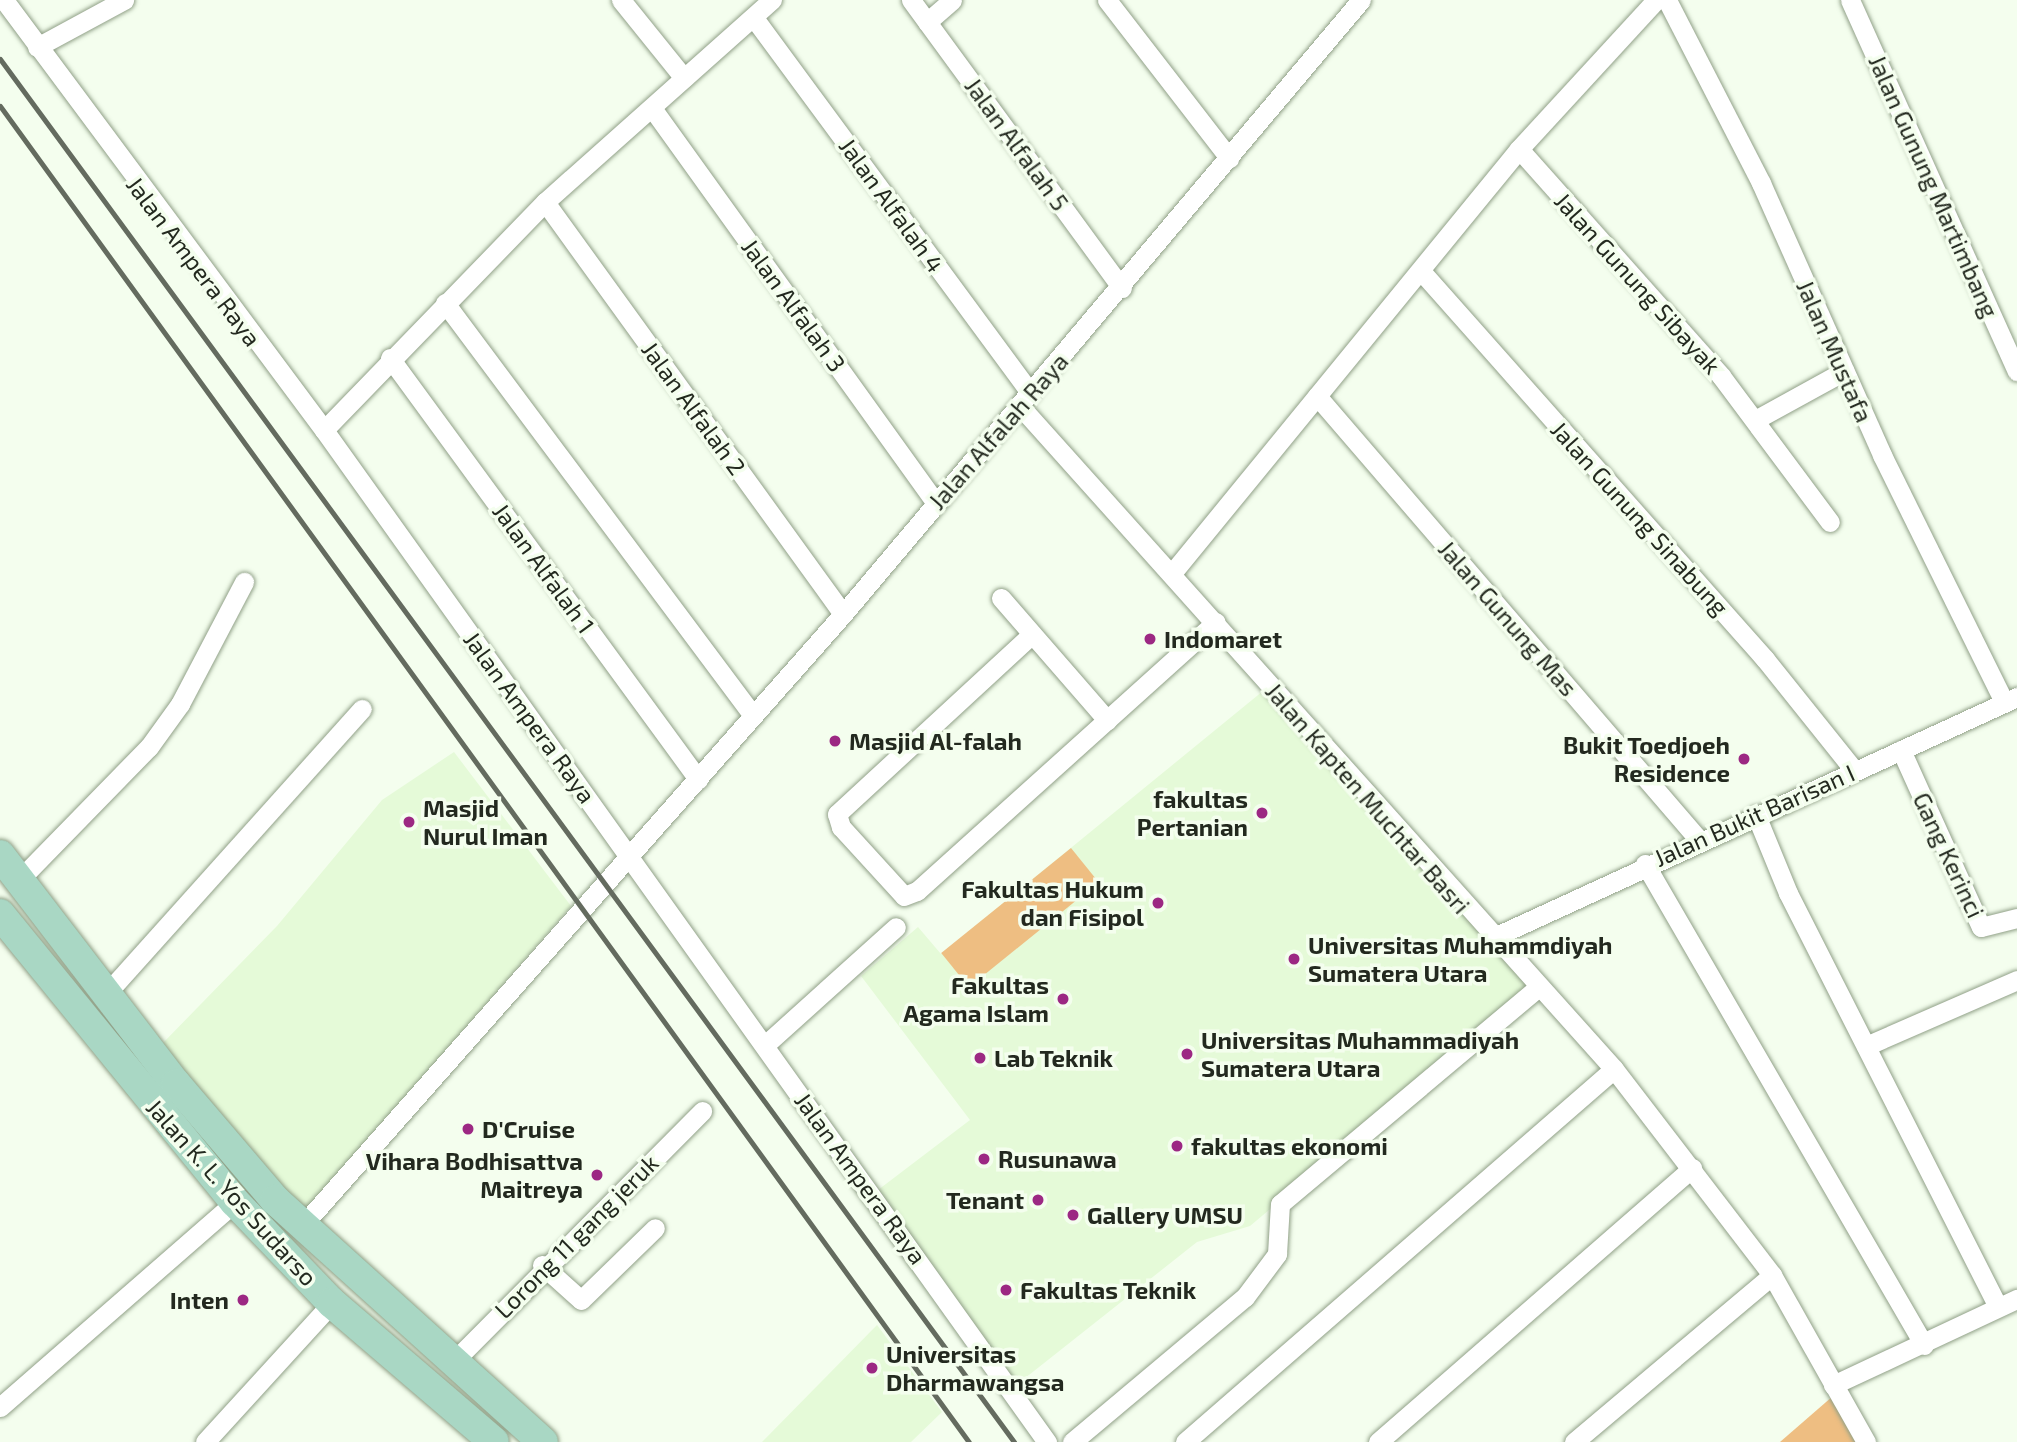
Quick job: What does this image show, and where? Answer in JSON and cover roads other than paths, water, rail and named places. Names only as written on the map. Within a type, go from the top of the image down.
[{"type":"main road","name":"Jalan K. L. Yos Sudarso","points":[[0,855],[10,888],[106,995],[235,1155],[302,1226],[543,1442]]},
{"type":"main road","name":"Jalan K. L. Yos Sudarso","points":[[0,914],[235,1202],[332,1303],[494,1442]]},
{"type":"street","name":"Jalan Ampera Raya","points":[[4,0],[324,430],[1047,1442]]},
{"type":"street","points":[[37,47],[124,0]]},
{"type":"street","points":[[621,0],[684,78]]},
{"type":"street","points":[[324,430],[390,358],[545,202],[772,0]]},
{"type":"street","name":"Jalan Alfalah 5","points":[[911,0],[1122,288]]},
{"type":"street","points":[[927,22],[952,0]]},
{"type":"street","points":[[1107,0],[1229,158]]},
{"type":"street","name":"Jalan Alfalah Raya","points":[[302,1226],[631,857],[751,713],[843,614],[1122,288],[1362,0]]},
{"type":"street","points":[[1173,572],[1519,149],[1656,0]]},
{"type":"street","name":"Jalan Mustafa","points":[[1667,0],[1761,183],[1844,371],[2011,700]]},
{"type":"street","name":"Jalan Gunung Martimbang","points":[[1850,0],[2017,371]]},
{"type":"street","name":"Jalan Alfalah 4","points":[[754,18],[1025,400]]},
{"type":"street","name":"Jalan Alfalah 3","points":[[652,108],[936,503]]},
{"type":"street","name":"Jalan Gunung Sibayak","points":[[1519,149],[1755,420],[1830,522]]},
{"type":"street","name":"Jalan Alfalah 2","points":[[545,202],[843,614]]},
{"type":"street","name":"Jalan Gunung Sinabung","points":[[1421,271],[1765,659],[1854,770]]},
{"type":"street","points":[[444,303],[751,713]]},
{"type":"street","name":"Jalan Alfalah 1","points":[[390,358],[698,779]]},
{"type":"street","points":[[1755,420],[1844,371]]},
{"type":"street","name":"Jalan Gunung Mas","points":[[1317,396],[1699,840]]},
{"type":"street","name":"Jalan Kapten Muchtar Basri","points":[[1025,400],[1492,938],[1614,1069],[1772,1275],[1866,1442]]},
{"type":"street","points":[[10,888],[149,747],[180,704],[244,582]]},
{"type":"street","points":[[1000,598],[1107,720]]},
{"type":"street","points":[[1031,635],[837,814],[841,827],[898,892],[918,891],[1216,622]]},
{"type":"street","name":"Jalan Bukit Barisan I","points":[[1492,938],[1645,864],[2011,700]]},
{"type":"street","points":[[106,995],[362,709]]},
{"type":"street","name":"Gang Kerinci","points":[[1900,750],[1981,927],[2017,918]]},
{"type":"street","points":[[1756,815],[1866,1046],[1998,1307]]},
{"type":"street","points":[[1645,864],[1924,1345]]},
{"type":"street","points":[[765,1045],[896,927]]},
{"type":"street","points":[[1866,1046],[2017,980]]},
{"type":"street","points":[[1072,1442],[1245,1297],[1277,1254],[1280,1204],[1537,989]]},
{"type":"street","points":[[1185,1442],[1614,1069]]},
{"type":"street","name":"Lorong 11 gang jeruk","points":[[452,1363],[542,1265],[702,1111]]},
{"type":"street","points":[[1378,1442],[1692,1168]]},
{"type":"street","points":[[0,1407],[235,1202]]},
{"type":"street","points":[[542,1265],[582,1300],[655,1228]]},
{"type":"street","points":[[1574,1442],[1772,1275]]},
{"type":"street","points":[[1833,1385],[1924,1345],[2017,1299]]},
{"type":"street","points":[[205,1442],[332,1303]]},
{"type":"railway","points":[[0,59],[1014,1442]]},
{"type":"railway","points":[[0,106],[969,1442]]},
{"type":"place","name":"Indomaret","points":[[1150,639]]},
{"type":"place","name":"Masjid Al-falah","points":[[835,741]]},
{"type":"place","name":"Bukit Toedjoeh Residence","points":[[1744,759]]},
{"type":"place","name":"fakultas Pertanian","points":[[1262,813]]},
{"type":"place","name":"Masjid Nurul Iman","points":[[409,822]]},
{"type":"place","name":"Fakultas Hukum dan Fisipol","points":[[1158,903]]},
{"type":"place","name":"Universitas Muhammdiyah Sumatera Utara","points":[[1294,959]]},
{"type":"place","name":"Fakultas Agama Islam","points":[[1063,999]]},
{"type":"place","name":"Universitas Muhammadiyah Sumatera Utara","points":[[1187,1054]]},
{"type":"place","name":"Lab Teknik","points":[[980,1058]]},
{"type":"place","name":"D'Cruise","points":[[468,1129]]},
{"type":"place","name":"fakultas ekonomi","points":[[1177,1146]]},
{"type":"place","name":"Rusunawa","points":[[984,1159]]},
{"type":"place","name":"Vihara Bodhisattva Maitreya","points":[[597,1175]]},
{"type":"place","name":"Tenant","points":[[1038,1200]]},
{"type":"place","name":"Gallery UMSU","points":[[1073,1215]]},
{"type":"place","name":"Fakultas Teknik","points":[[1006,1290]]},
{"type":"place","name":"Inten","points":[[243,1300]]},
{"type":"place","name":"Universitas Dharmawangsa","points":[[872,1368]]}]
